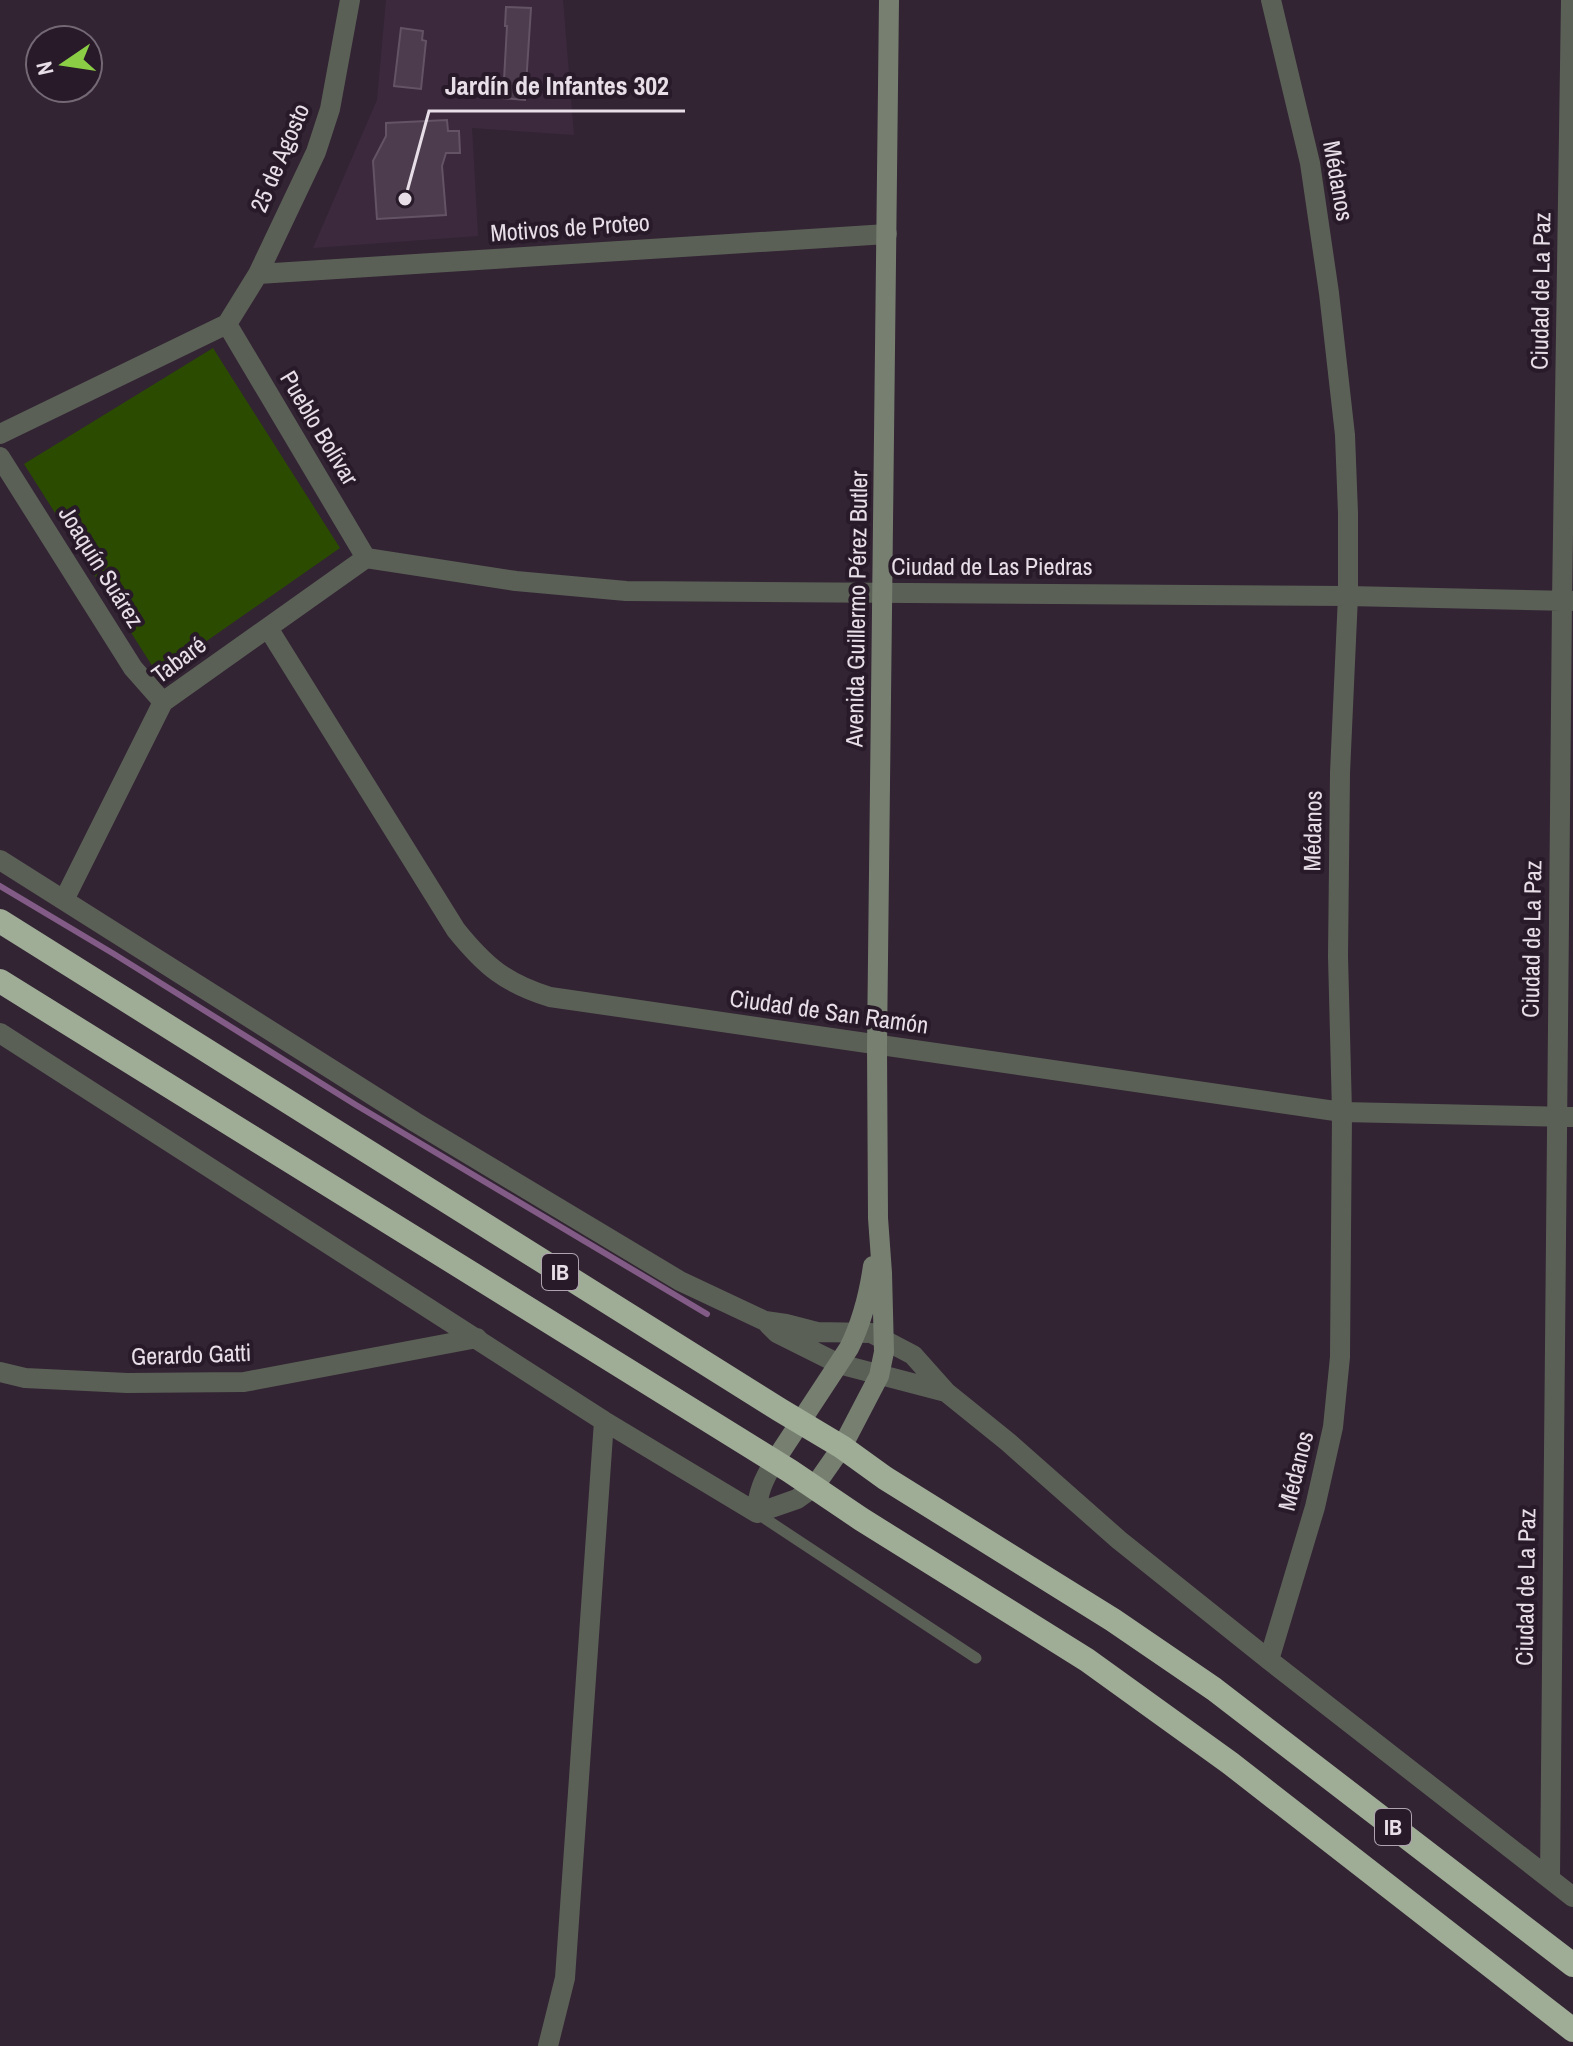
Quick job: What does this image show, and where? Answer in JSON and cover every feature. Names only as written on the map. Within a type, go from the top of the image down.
[{"type":"highway","name":"IB","points":[[0,921],[801,1421],[885,1478],[1113,1620],[1214,1689],[1573,1965]]},
{"type":"highway","name":"IB","points":[[0,981],[1087,1660],[1230,1763],[1573,2030]]},
{"type":"street","name":"25 de Agosto","points":[[227,324],[258,274],[316,152],[330,109],[350,0]]},
{"type":"street","name":"Avenida Guillermo Pérez Butler","points":[[878,1218],[877,1046],[889,0]]},
{"type":"street","name":"Médanos","points":[[1269,1660],[1315,1507],[1333,1427],[1340,1357],[1342,1112],[1338,956],[1340,773],[1348,596],[1345,435],[1329,293],[1310,163],[1271,0]]},
{"type":"street","name":"Ciudad de La Paz","points":[[1550,1878],[1564,1422],[1571,0]]},
{"type":"street","name":"Motivos de Proteo","points":[[258,274],[887,234]]},
{"type":"street","points":[[0,434],[227,324]]},
{"type":"street","name":"Pueblo Bolívar","points":[[227,324],[366,558]]},
{"type":"street","name":"Joaquín Suárez","points":[[0,457],[133,668],[163,702]]},
{"type":"street","name":"Ciudad de Las Piedras","points":[[366,558],[516,581],[626,591],[1348,596],[1568,601]]},
{"type":"street","name":"Tabaré","points":[[64,900],[163,702],[366,558]]},
{"type":"street","name":"Ciudad de San Ramón","points":[[268,628],[456,930],[477,956],[522,988],[550,997],[1342,1112],[1565,1117]]},
{"type":"street","points":[[0,860],[455,1146],[680,1281],[765,1321],[817,1332],[871,1333],[913,1355],[946,1392],[1119,1540],[1573,1897]]},
{"type":"street","points":[[0,1033],[604,1421],[757,1513]]},
{"type":"street","points":[[757,1513],[761,1484],[857,1333],[867,1301],[878,1218]]},
{"type":"street","points":[[757,1513],[797,1499],[814,1487],[842,1447],[879,1376],[884,1338],[878,1218]]},
{"type":"street","points":[[765,1321],[777,1333],[839,1364],[946,1392]]},
{"type":"street","name":"Gerardo Gatti","points":[[0,1372],[25,1378],[112,1383],[244,1382],[477,1338]]},
{"type":"street","points":[[548,2046],[565,1978],[604,1421]]},
{"type":"lane","points":[[757,1513],[976,1658]]},
{"type":"shaded area","points":[[386,0],[563,0],[574,135],[472,128],[478,236],[313,248],[377,100]]},
{"type":"green space","points":[[213,348],[340,548],[158,675],[24,464]]},
{"type":"building","points":[[506,7],[531,8],[525,100],[503,98]]},
{"type":"building","points":[[401,28],[423,31],[422,40],[426,41],[421,89],[394,86]]},
{"type":"building","points":[[447,120],[448,131],[459,131],[460,153],[446,153],[442,166],[446,215],[377,219],[373,161],[386,136],[386,123]]},
{"type":"waterway","points":[[0,886],[356,1105],[707,1314]]},
{"type":"place","name":"Jardín de Infantes 302","points":[[405,199]]}]
